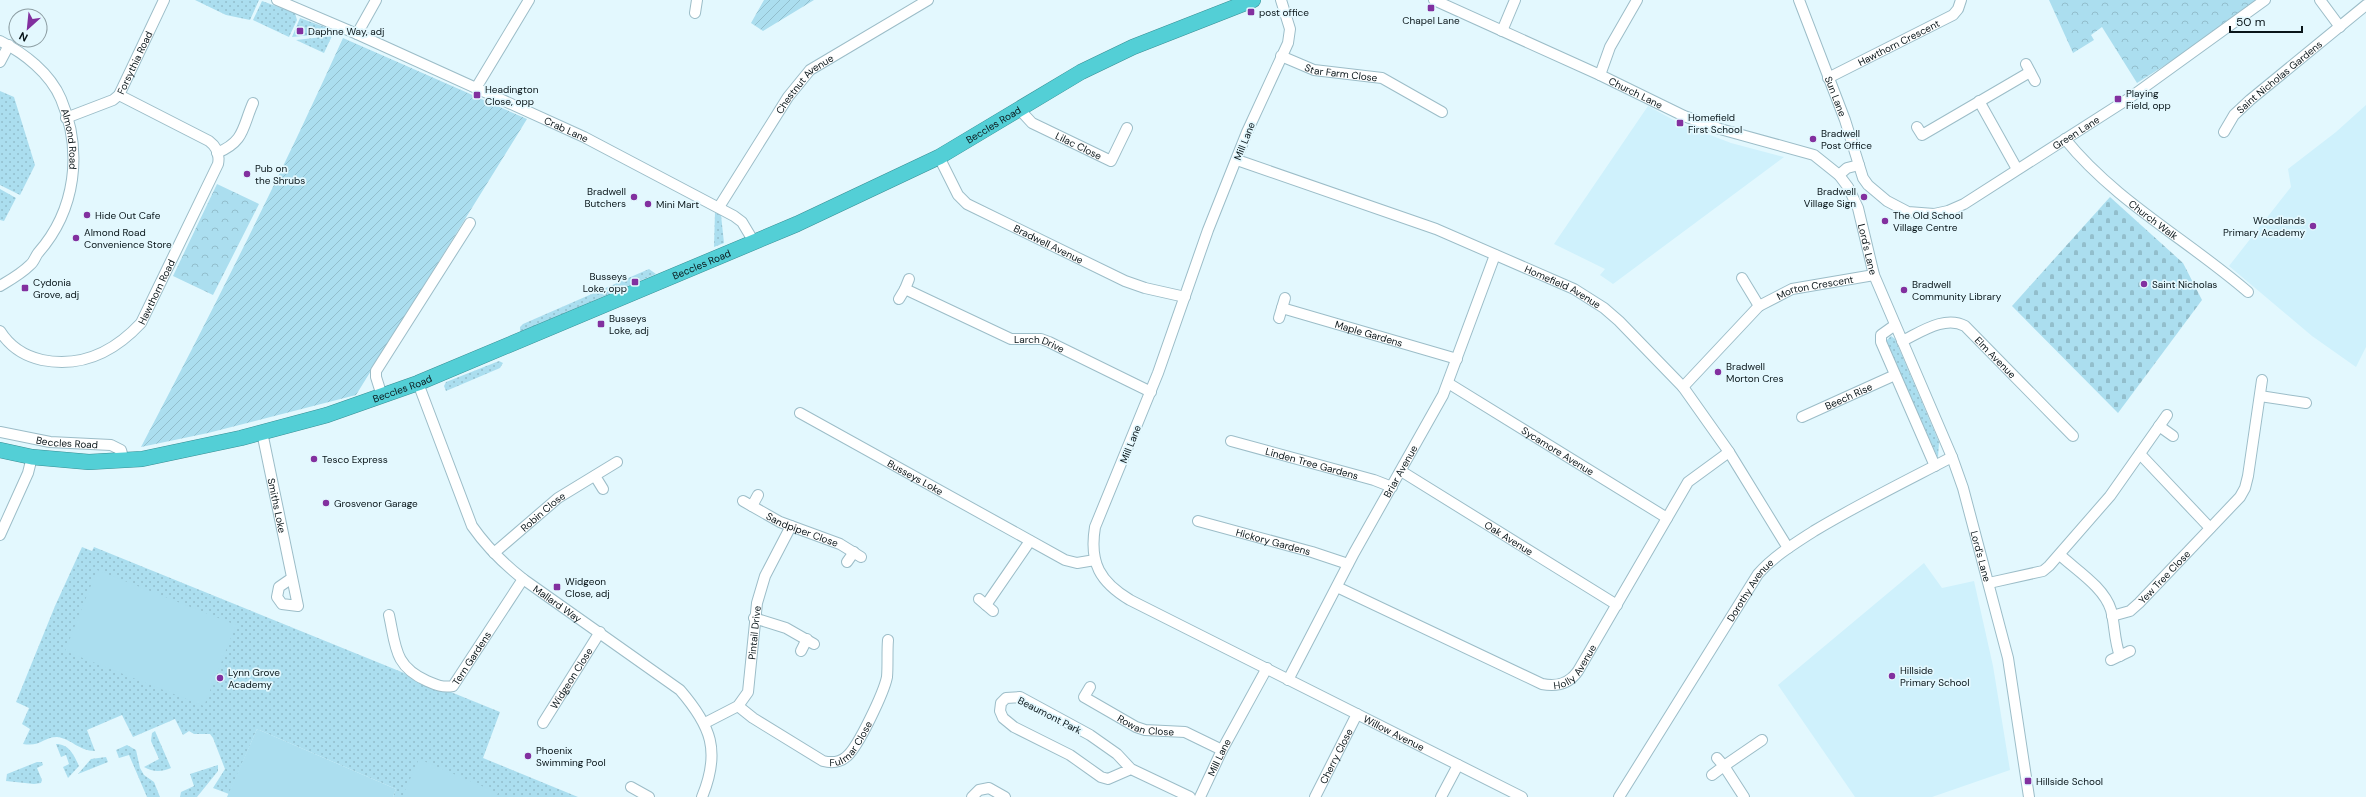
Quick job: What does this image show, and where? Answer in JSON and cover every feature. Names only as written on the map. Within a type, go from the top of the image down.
[{"type":"highway","name":"Beccles Road","points":[[0,450],[32,457],[89,462],[142,459],[262,432],[329,414],[382,396],[418,383],[797,224],[940,157],[1081,72],[1133,47],[1253,0]]},
{"type":"street","name":"Forsythia Road","points":[[66,118],[113,100],[119,95],[164,0]]},
{"type":"street","name":"Crab Lane","points":[[277,0],[357,34],[584,137],[719,208],[742,222],[754,242]]},
{"type":"street","points":[[357,34],[376,0]]},
{"type":"street","points":[[476,88],[528,0]]},
{"type":"street","points":[[695,13],[697,0]]},
{"type":"street","name":"Chestnut Avenue","points":[[719,208],[788,97],[810,70],[928,0]]},
{"type":"street","name":"Mill Lane","points":[[1200,797],[1222,750],[1266,668],[1117,592],[1100,574],[1092,548],[1095,527],[1151,392],[1208,230],[1236,160],[1288,42],[1290,29],[1281,0]]},
{"type":"street","name":"Church Lane","points":[[1434,0],[1600,75],[1684,116],[1720,129],[1814,155],[1839,175]]},
{"type":"street","points":[[1502,30],[1515,0]]},
{"type":"street","points":[[1600,75],[1610,48],[1637,0]]},
{"type":"street","name":"Sun Lane","points":[[1799,0],[1863,178],[1875,191]]},
{"type":"street","name":"Hawthorn Crescent","points":[[1828,78],[1953,15],[1958,9],[1961,0]]},
{"type":"street","name":"Green Lane","points":[[1875,191],[1898,208],[1922,214],[1934,214],[1948,211],[1964,204],[2159,78],[2265,0]]},
{"type":"street","points":[[2320,0],[2340,27]]},
{"type":"street","name":"Saint Nicholas Gardens","points":[[2224,132],[2234,115],[2246,104],[2366,4]]},
{"type":"street","points":[[0,62],[4,43]]},
{"type":"street","name":"Almond Road","points":[[0,286],[32,264],[56,229],[65,211],[74,172],[71,133],[61,98],[46,76],[28,58],[4,43]]},
{"type":"street","name":"Star Farm Close","points":[[1281,56],[1314,70],[1329,73],[1366,74],[1382,78],[1442,112]]},
{"type":"street","points":[[1922,135],[2031,72]]},
{"type":"street","points":[[119,95],[209,140],[216,148],[217,153],[230,148],[239,138],[253,103]]},
{"type":"street","points":[[1979,102],[2017,169]]},
{"type":"street","name":"Lilac Close","points":[[1019,109],[1032,123],[1111,160],[1127,128]]},
{"type":"street","name":"Church Walk","points":[[2065,139],[2076,152],[2127,199],[2248,292]]},
{"type":"street","name":"Hawthorn Road","points":[[0,332],[7,342],[28,357],[57,362],[84,360],[122,342],[141,323],[218,164],[217,153]]},
{"type":"street","name":"Bradwell Avenue","points":[[940,157],[958,195],[966,204],[1125,281],[1144,288],[1185,297]]},
{"type":"street","name":"Homefield Avenue","points":[[1236,160],[1436,229],[1574,289],[1604,308],[1624,326],[1683,387],[1729,452],[1788,548]]},
{"type":"street","points":[[1839,175],[1847,168],[1859,165]]},
{"type":"street","name":"Lord's Lane","points":[[1839,175],[1858,208],[1874,275],[1952,457],[1972,517],[2008,658],[2029,797]]},
{"type":"street","points":[[382,396],[376,377],[376,371],[470,222]]},
{"type":"street","name":"Briar Avenue","points":[[1288,680],[1348,564],[1401,472],[1448,384],[1495,255]]},
{"type":"street","name":"Morton Crescent","points":[[1683,387],[1759,306],[1792,289],[1874,275]]},
{"type":"street","points":[[1742,278],[1759,306]]},
{"type":"street","name":"Larch Drive","points":[[899,299],[907,284],[1011,339],[1041,339],[1049,342],[1151,392]]},
{"type":"street","name":"Maple Gardens","points":[[1285,298],[1280,313],[1457,359]]},
{"type":"street","name":"Elm Avenue","points":[[1902,341],[1943,322],[1960,323],[2073,436]]},
{"type":"street","points":[[1895,325],[1881,335],[1881,342],[1935,466]]},
{"type":"street","name":"Beech Rise","points":[[1802,417],[1895,375]]},
{"type":"street","points":[[2262,380],[2260,396],[2306,403]]},
{"type":"street","name":"Mallard Way","points":[[418,383],[472,526],[482,540],[523,579],[680,690],[705,723],[710,737],[712,760],[708,781],[702,797]]},
{"type":"street","name":"Sycamore Avenue","points":[[1448,384],[1667,518]]},
{"type":"street","name":"Yew Tree Close","points":[[2112,616],[2122,614],[2138,603],[2231,507],[2245,488],[2260,396]]},
{"type":"street","name":"Busseys Loke","points":[[800,413],[1068,562],[1077,563],[1095,560]]},
{"type":"street","points":[[1989,583],[2042,571],[2060,555],[2110,496],[2166,415]]},
{"type":"street","points":[[2159,426],[2173,436]]},
{"type":"street","name":"Beccles Road","points":[[0,432],[50,442],[111,445],[121,450],[124,461]]},
{"type":"street","name":"Smiths Loke","points":[[262,432],[292,578]]},
{"type":"street","name":"Linden Tree Gardens","points":[[1231,441],[1374,480],[1392,487]]},
{"type":"street","name":"Holly Avenue","points":[[1337,587],[1542,684],[1550,686],[1564,684],[1575,676],[1688,482],[1729,452]]},
{"type":"street","points":[[2140,454],[2210,528]]},
{"type":"street","points":[[0,535],[28,473],[32,457]]},
{"type":"street","name":"Dorothy Avenue","points":[[1620,797],[1758,574],[1788,548],[1848,511],[1952,457]]},
{"type":"street","name":"Robin Close","points":[[494,553],[558,498],[617,462]]},
{"type":"street","name":"Oak Avenue","points":[[1401,472],[1617,605]]},
{"type":"street","points":[[595,476],[603,489]]},
{"type":"street","name":"Sandpiper Close","points":[[758,495],[747,503],[791,526],[840,544],[858,555],[847,562]]},
{"type":"street","name":"Hickory Gardens","points":[[1198,521],[1312,552],[1348,564]]},
{"type":"street","name":"Pintail Drive","points":[[738,706],[748,692],[754,618],[764,576],[791,526]]},
{"type":"street","points":[[986,605],[1030,541]]},
{"type":"street","points":[[2060,555],[2099,590],[2106,600],[2112,616],[2115,658],[2130,651]]},
{"type":"street","name":"Tern Gardens","points":[[389,616],[398,657],[404,666],[414,675],[438,686],[453,686],[523,579]]},
{"type":"street","points":[[754,618],[786,628],[810,642],[801,651]]},
{"type":"street","name":"Widgeon Close","points":[[543,723],[600,632]]},
{"type":"street","name":"Fulmar Close","points":[[738,706],[753,718],[823,761],[831,763],[840,761],[854,749],[883,692],[887,677],[888,640]]},
{"type":"street","name":"Willow Avenue","points":[[1266,668],[1522,797]]},
{"type":"street","name":"Rowan Close","points":[[1090,687],[1084,697],[1136,727],[1145,730],[1185,732],[1222,750]]},
{"type":"street","name":"Beaumont Park","points":[[1131,770],[1108,779],[1100,777],[1070,755],[1014,726],[1003,718],[1000,711],[1001,703],[1006,698],[1020,697],[1090,735],[1117,754],[1131,770],[1190,797]]},
{"type":"street","points":[[705,723],[738,706]]},
{"type":"street","name":"Cherry Close","points":[[1315,797],[1357,714]]},
{"type":"street","points":[[1712,775],[1721,762],[1763,741]]},
{"type":"street","points":[[1721,762],[1744,797]]},
{"type":"street","points":[[1441,797],[1458,765]]},
{"type":"street","points":[[631,787],[649,797]]},
{"type":"street","points":[[972,797],[980,790],[989,788],[1005,797]]},
{"type":"shaded area","name":"Woodlands Primary Academy","points":[[2366,105],[2366,347],[2356,367],[2312,336],[2229,266],[2291,187],[2288,169],[2336,132]]},
{"type":"shaded area","points":[[1648,106],[1679,123],[1731,143],[1784,157],[1613,284],[1600,275],[1605,269],[1554,244]]},
{"type":"shaded area","name":"Hillside Primary School","points":[[1924,563],[1942,588],[1974,581],[1993,666],[2010,770],[1932,797],[1855,797],[1778,685]]},
{"type":"green space","points":[[195,0],[259,0],[250,20],[226,15]]},
{"type":"green space","points":[[764,0],[814,0],[763,31],[751,23]]},
{"type":"green space","points":[[2049,0],[2257,0],[2195,46],[2137,83],[2102,27],[2091,35],[2094,40],[2073,53]]},
{"type":"green space","points":[[262,1],[295,13],[297,20],[289,37],[253,20]]},
{"type":"green space","points":[[300,18],[333,30],[332,33],[292,37]]},
{"type":"green space","points":[[332,36],[324,53],[296,40]]},
{"type":"green space","points":[[343,38],[527,119],[356,395],[208,433],[141,447],[245,244],[295,142]]},
{"type":"green space","points":[[0,91],[14,97],[35,165],[20,195],[0,185]]},
{"type":"green space","points":[[217,184],[259,204],[213,295],[173,276]]},
{"type":"green space","points":[[0,189],[16,198],[4,221],[0,220]]},
{"type":"green space","points":[[2110,197],[2183,263],[2202,300],[2118,413],[2012,306]]},
{"type":"green space","points":[[715,212],[721,215],[724,243],[714,247]]},
{"type":"green space","points":[[649,269],[656,274],[520,332],[520,327],[523,324]]},
{"type":"green space","points":[[1891,336],[1895,339],[1939,442],[1938,458],[1887,344],[1887,340]]},
{"type":"green space","points":[[499,361],[503,363],[500,368],[446,391],[444,386],[446,382]]},
{"type":"green space","name":"Lynn Grove Academy","points":[[82,547],[92,551],[94,547],[500,712],[483,758],[578,797],[393,797],[396,789],[257,729],[229,794],[213,788],[225,769],[213,738],[210,734],[194,734],[189,731],[183,735],[175,719],[133,737],[122,715],[87,730],[95,751],[84,749],[57,737],[52,737],[34,744],[23,744],[30,729],[22,724],[29,708],[16,702],[55,606]]},
{"type":"green space","points":[[97,570],[236,625],[204,706],[65,651]]},
{"type":"green space","points":[[257,729],[396,789],[393,797],[227,797]]},
{"type":"green space","points":[[155,731],[171,768],[157,771],[144,767],[159,759],[151,741],[152,733]]},
{"type":"green space","points":[[56,744],[61,744],[68,748],[79,766],[68,778],[63,767],[69,764],[66,755],[61,757]]},
{"type":"green space","points":[[127,745],[136,750],[140,768],[144,775],[154,782],[160,797],[147,797],[129,755],[119,758],[116,750]]},
{"type":"green space","points":[[106,757],[108,762],[78,774],[91,759]]},
{"type":"green space","points":[[419,759],[498,793],[496,797],[402,797]]},
{"type":"green space","points":[[37,762],[42,762],[43,765],[37,768],[42,780],[41,783],[34,784],[6,781],[7,774]]},
{"type":"green space","points":[[218,765],[218,771],[197,797],[180,797],[181,792],[194,786],[190,774]]},
{"type":"place","name":"Chapel Lane","points":[[1431,8]]},
{"type":"place","name":"post office","points":[[1251,12]]},
{"type":"place","name":"Daphne Way, adj","points":[[300,31]]},
{"type":"place","name":"Headington Close, opp","points":[[477,95]]},
{"type":"place","name":"Playing Field, opp","points":[[2118,99]]},
{"type":"place","name":"Homefield First School","points":[[1680,123]]},
{"type":"place","name":"Bradwell Post Office","points":[[1813,139]]},
{"type":"place","name":"Pub on the Shrubs","points":[[247,174]]},
{"type":"place","name":"Bradwell Butchers","points":[[634,197]]},
{"type":"place","name":"Bradwell Village Sign","points":[[1864,197]]},
{"type":"place","name":"Mini Mart","points":[[648,204]]},
{"type":"place","name":"Hide Out Cafe","points":[[87,215]]},
{"type":"place","name":"The Old School Village Centre","points":[[1885,221]]},
{"type":"place","name":"Woodlands Primary Academy","points":[[2313,226]]},
{"type":"place","name":"Almond Road Convenience Store","points":[[76,238]]},
{"type":"place","name":"Busseys Loke, opp","points":[[635,282]]},
{"type":"place","name":"Saint Nicholas","points":[[2144,284]]},
{"type":"place","name":"Cydonia Grove, adj","points":[[25,288]]},
{"type":"place","name":"Bradwell Community Library","points":[[1904,290]]},
{"type":"place","name":"Busseys Loke, adj","points":[[601,324]]},
{"type":"place","name":"Bradwell Morton Cres","points":[[1718,372]]},
{"type":"place","name":"Tesco Express","points":[[314,459]]},
{"type":"place","name":"Grosvenor Garage","points":[[326,503]]},
{"type":"place","name":"Widgeon Close, adj","points":[[557,587]]},
{"type":"place","name":"Hillside Primary School","points":[[1892,676]]},
{"type":"place","name":"Lynn Grove Academy","points":[[220,678]]},
{"type":"place","name":"Phoenix Swimming Pool","points":[[528,756]]},
{"type":"place","name":"Hillside School","points":[[2028,781]]}]
